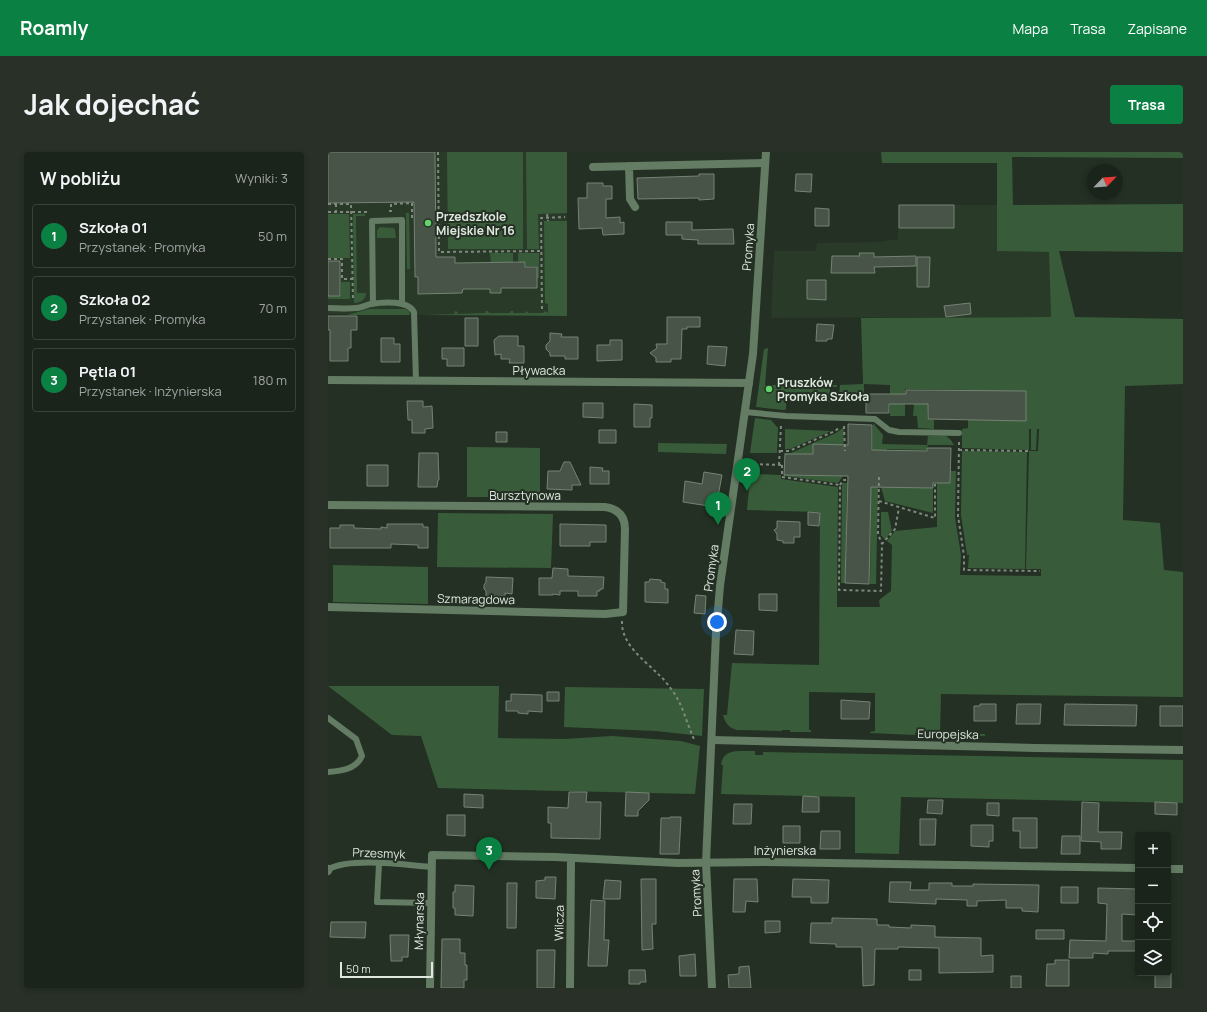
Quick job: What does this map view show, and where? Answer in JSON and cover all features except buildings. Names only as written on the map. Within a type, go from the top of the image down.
[{"type":"street","name":"Promyka","points":[[712,988],[706,863],[716,633],[720,586],[753,354],[766,152]]},
{"type":"street","points":[[593,167],[765,163]]},
{"type":"street","points":[[628,166],[630,199],[635,208]]},
{"type":"street","name":"Pływacka","points":[[328,380],[749,383]]},
{"type":"street","name":"Bursztynowa","points":[[328,505],[611,508],[617,511],[625,522],[623,612]]},
{"type":"street","name":"Szmaragdowa","points":[[328,607],[605,614],[623,612]]},
{"type":"street","name":"Europejska","points":[[712,740],[1183,750]]},
{"type":"street","name":"Inżynierska","points":[[432,855],[706,863],[767,862],[1135,868]]},
{"type":"street","name":"Młynarska","points":[[430,988],[432,855]]},
{"type":"street","name":"Wilcza","points":[[570,988],[572,858]]},
{"type":"street","points":[[1171,868],[1183,869]]},
{"type":"lane","points":[[373,304],[372,221],[402,220],[402,303]]},
{"type":"lane","points":[[328,308],[357,308],[373,304],[402,303],[410,306],[414,312],[416,381]]},
{"type":"lane","points":[[745,412],[844,420],[875,419],[889,430],[900,432],[959,433]]},
{"type":"lane","points":[[328,718],[356,739],[362,756],[359,763],[343,771],[328,772]]},
{"type":"lane","name":"Przesmyk","points":[[329,870],[343,864],[380,864],[432,867]]},
{"type":"lane","points":[[380,864],[377,902],[431,903]]},
{"type":"path","points":[[438,152],[438,252],[542,251]]},
{"type":"path","points":[[328,204],[351,204],[353,301]]},
{"type":"path","points":[[336,204],[336,212]]},
{"type":"path","points":[[547,214],[548,221]]},
{"type":"path","points":[[542,309],[541,218],[565,217]]},
{"type":"path","points":[[328,259],[342,259],[342,279],[352,279]]},
{"type":"path","points":[[782,416],[780,451],[782,477],[840,485]]},
{"type":"path","points":[[780,451],[789,451],[835,431],[844,420]]},
{"type":"path","points":[[844,420],[845,451]]},
{"type":"path","points":[[959,433],[958,516],[964,556],[964,570],[1040,571]]},
{"type":"path","points":[[959,450],[1029,451]]},
{"type":"path","points":[[746,464],[782,465]]},
{"type":"path","points":[[846,480],[843,480],[840,485],[839,590],[881,591],[882,544],[878,534],[879,477]]},
{"type":"path","points":[[879,502],[935,518],[935,484]]},
{"type":"path","points":[[882,544],[895,529],[898,508]]},
{"type":"path","points":[[623,612],[622,624],[624,634],[630,646],[642,660],[658,674],[674,694],[694,739]]},
{"type":"shaded area","points":[[328,152],[567,152],[567,316],[328,314]]},
{"type":"shaded area","points":[[898,205],[997,205],[997,251],[1049,252],[1051,317],[771,318],[774,251],[816,251],[817,243],[880,242],[898,239]]},
{"type":"green space","points":[[447,152],[523,152],[523,249],[448,249]]},
{"type":"green space","points":[[526,152],[567,152],[567,213],[538,214],[539,249],[527,249]]},
{"type":"green space","points":[[881,152],[1183,152],[1183,158],[1012,157],[1013,205],[1183,204],[1183,252],[1059,251],[1075,317],[1183,319],[1183,384],[1125,386],[1123,520],[1160,523],[1164,570],[1183,572],[1183,697],[941,694],[940,733],[985,734],[985,736],[923,735],[923,733],[915,733],[915,735],[870,733],[875,731],[875,693],[809,692],[809,730],[811,730],[811,732],[790,732],[790,730],[737,730],[728,725],[725,720],[723,715],[727,715],[732,663],[819,665],[820,512],[747,510],[749,488],[754,474],[781,475],[781,479],[838,487],[837,607],[880,607],[879,600],[891,591],[892,545],[887,541],[895,531],[937,527],[937,483],[950,483],[951,471],[956,471],[955,518],[961,555],[960,575],[1041,576],[1041,569],[1026,569],[1029,451],[1038,451],[1039,429],[1037,429],[1036,450],[1031,450],[1031,429],[1029,429],[1029,450],[962,448],[962,429],[968,428],[970,390],[905,389],[905,416],[890,416],[890,385],[864,384],[864,397],[839,396],[840,385],[863,384],[861,318],[1051,317],[1049,252],[997,251],[997,163],[882,163]]},
{"type":"green space","points":[[406,213],[409,213],[410,269],[407,269]]},
{"type":"green space","points":[[328,214],[349,214],[350,258],[328,258]]},
{"type":"green space","points":[[353,214],[365,214],[365,216],[356,216],[356,223],[357,293],[366,293],[363,300],[354,303]]},
{"type":"green space","points":[[544,221],[567,221],[567,316],[423,315],[454,314],[455,311],[458,312],[457,314],[485,313],[486,311],[489,313],[510,313],[513,311],[513,313],[525,313],[526,311],[529,313],[543,313],[545,311],[548,313],[548,304],[545,303]]},
{"type":"green space","points":[[380,227],[394,228],[396,238],[377,238],[377,230]]},
{"type":"green space","points":[[490,253],[513,253],[513,262],[491,263]]},
{"type":"green space","points":[[518,253],[539,253],[539,278],[537,278],[537,266],[526,266],[526,262],[518,262]]},
{"type":"green space","points":[[341,282],[350,282],[350,299],[328,299],[328,296],[341,296]]},
{"type":"green space","points":[[369,309],[405,309],[409,311],[410,315],[347,315]]},
{"type":"green space","points":[[768,348],[765,385],[837,385],[837,387],[830,387],[830,402],[786,401],[786,409],[784,410],[756,407],[764,349]]},
{"type":"green space","points":[[914,404],[928,404],[927,419],[934,420],[934,429],[918,428],[917,416],[913,416]]},
{"type":"green space","points":[[755,418],[771,420],[778,428],[777,453],[750,453]]},
{"type":"green space","points":[[873,423],[883,435],[882,444],[927,445],[928,436],[946,436],[954,445],[928,445],[926,450],[887,449],[887,458],[873,458]]},
{"type":"green space","points":[[844,427],[843,455],[833,444],[813,444],[813,454],[784,454],[791,453],[836,433]]},
{"type":"green space","points":[[785,429],[831,431],[790,449],[785,449]]},
{"type":"green space","points":[[658,443],[727,444],[726,454],[658,452]]},
{"type":"green space","points":[[467,447],[540,448],[540,497],[467,497]]},
{"type":"green space","points":[[962,451],[1027,452],[1025,569],[968,568],[969,555],[967,555],[961,515]]},
{"type":"green space","points":[[784,475],[843,476],[838,483]]},
{"type":"green space","points":[[842,483],[847,483],[845,583],[841,583]]},
{"type":"green space","points":[[871,487],[878,487],[876,584],[870,584]]},
{"type":"green space","points":[[881,487],[933,488],[933,513],[885,501]]},
{"type":"green space","points":[[881,512],[888,512],[892,531],[885,540],[881,535]]},
{"type":"green space","points":[[438,513],[553,514],[551,568],[437,567]]},
{"type":"green space","points":[[333,565],[428,567],[428,604],[333,602]]},
{"type":"green space","points":[[328,686],[499,686],[498,738],[564,739],[612,736],[681,741],[700,746],[695,794],[438,788],[421,736],[392,735]]},
{"type":"green space","points":[[565,687],[704,689],[702,736],[656,731],[564,727]]},
{"type":"green space","points":[[755,751],[755,755],[763,755],[763,752],[1183,760],[1183,803],[901,797],[899,854],[855,853],[855,797],[721,794],[723,765],[721,765],[724,756],[732,752]]},
{"type":"place","name":"Przedszkole Miejskie Nr 16","points":[[428,223]]},
{"type":"place","name":"Pruszków Promyka Szkoła","points":[[769,389]]},
{"type":"place","name":"Szkoła 02","points":[[747,491]]},
{"type":"place","name":"Szkoła 01","points":[[718,525]]},
{"type":"place","name":"Pętla 01","points":[[489,870]]}]
